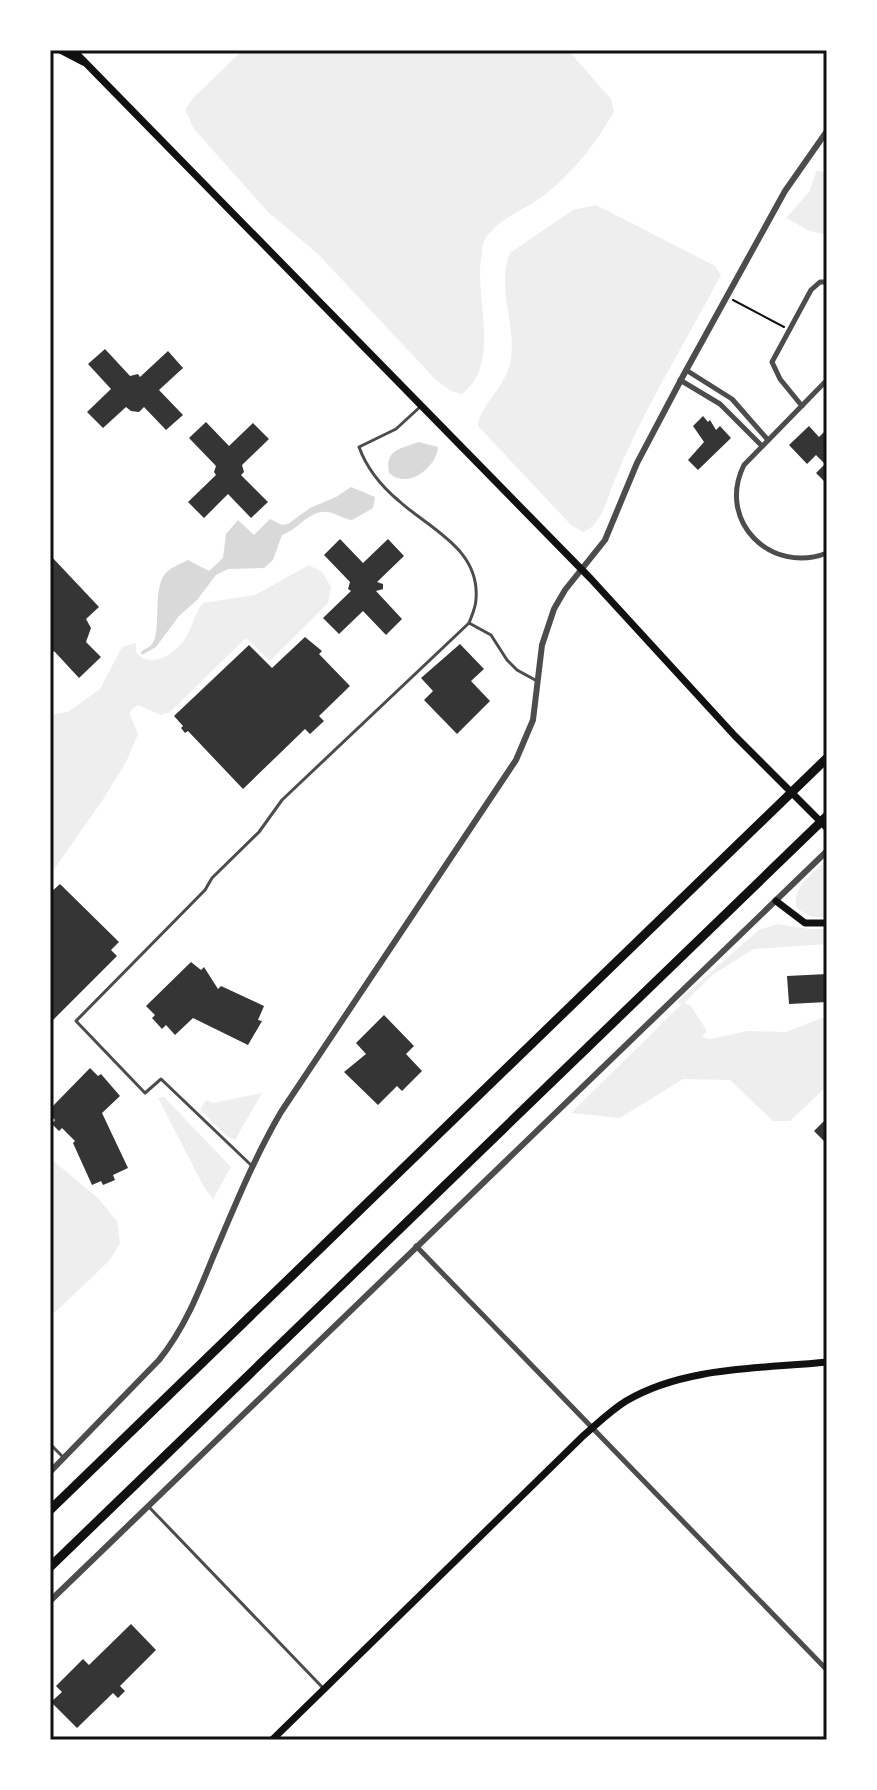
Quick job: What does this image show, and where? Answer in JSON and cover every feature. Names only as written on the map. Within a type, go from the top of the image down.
[{"type":"highway","points":[[50,1510],[827,758]]},
{"type":"highway","points":[[50,1567],[827,816]]},
{"type":"main road","points":[[60,50],[85,63]]},
{"type":"main road","points":[[73,50],[582,569],[767,769],[827,828]]},
{"type":"main road","points":[[776,901],[805,923],[827,923]]},
{"type":"main road","points":[[272,1740],[593,1427],[633,1397],[680,1379],[827,1362]]},
{"type":"street","points":[[50,1472],[175,1340],[252,1166],[301,1080],[516,760],[533,720],[542,645],[550,617],[565,590],[607,536],[633,470],[680,380],[793,179],[827,131]]},
{"type":"street","points":[[802,406],[780,379],[772,362],[811,290],[820,282],[827,282]]},
{"type":"street","points":[[686,370],[732,399],[768,440]]},
{"type":"street","points":[[680,380],[720,404],[762,446]]},
{"type":"street","points":[[827,380],[744,465],[736,500],[742,522],[753,538],[772,553],[800,560],[827,553]]},
{"type":"street","points":[[50,1601],[827,851]]},
{"type":"street","points":[[416,1246],[827,1670]]},
{"type":"lane","points":[[252,1166],[161,1079],[145,1093],[76,1021],[205,890],[212,878],[259,832],[282,800],[469,623],[476,596],[475,582],[467,561],[433,524],[416,515],[380,483],[365,463],[359,447],[396,429],[421,406]]},
{"type":"lane","points":[[469,623],[491,635],[507,660],[517,670],[537,681]]},
{"type":"lane","points":[[50,1444],[64,1458]]},
{"type":"lane","points":[[148,1506],[324,1689]]},
{"type":"path","points":[[727,296],[789,329]]},
{"type":"shaded area","points":[[243,50],[568,50],[611,99],[614,112],[574,168],[543,196],[496,226],[484,241],[480,275],[484,349],[474,382],[462,394],[451,391],[436,380],[318,254],[268,212],[194,129],[185,110],[193,98]]},
{"type":"shaded area","points":[[817,170],[827,173],[827,235],[810,231],[786,218],[809,192]]},
{"type":"shaded area","points":[[596,205],[715,266],[721,275],[625,455],[603,511],[594,524],[583,532],[571,525],[478,426],[483,410],[509,369],[511,359],[511,332],[505,292],[510,253],[573,210]]},
{"type":"shaded area","points":[[419,442],[438,447],[427,469],[404,479],[389,473],[392,454]]},
{"type":"shaded area","points":[[351,487],[375,497],[373,508],[352,520],[327,512],[315,514],[282,535],[273,560],[264,568],[228,569],[216,575],[156,647],[142,655],[141,652],[155,638],[159,590],[161,581],[170,569],[188,560],[209,571],[223,558],[226,534],[238,520],[254,535],[270,519],[282,525],[288,524],[310,508]]},
{"type":"shaded area","points":[[309,565],[322,572],[331,587],[328,603],[270,661],[246,638],[170,712],[161,715],[138,705],[131,710],[138,734],[126,762],[50,875],[50,715],[68,712],[100,689],[122,647],[136,643],[136,652],[141,657],[153,660],[164,657],[184,640],[203,603],[255,595]]},
{"type":"shaded area","points":[[827,859],[827,917],[812,917],[797,909],[797,894],[804,881]]},
{"type":"shaded area","points":[[778,924],[827,929],[827,944],[754,949],[712,975],[684,1003],[691,1006],[707,1031],[702,1037],[710,1039],[748,1031],[786,1032],[822,1018],[827,1019],[827,1086],[790,1121],[773,1121],[730,1080],[683,1079],[620,1118],[571,1113],[682,1004],[677,1002],[759,930]]},
{"type":"shaded area","points":[[262,1093],[235,1140],[200,1110],[206,1100],[213,1103]]},
{"type":"shaded area","points":[[164,1097],[231,1167],[213,1199],[158,1098]]},
{"type":"shaded area","points":[[50,1158],[98,1198],[117,1221],[120,1243],[110,1260],[50,1317]]},
{"type":"building","points":[[105,349],[130,376],[138,374],[140,377],[168,351],[183,368],[159,390],[183,415],[166,430],[144,407],[139,412],[126,407],[103,428],[87,412],[111,389],[88,364]]},
{"type":"building","points":[[703,416],[708,422],[710,420],[716,430],[720,426],[731,438],[698,470],[688,460],[704,442],[693,426]]},
{"type":"building","points":[[206,422],[229,446],[253,423],[269,439],[242,465],[244,472],[241,475],[268,502],[251,518],[228,494],[204,518],[188,502],[216,475],[216,466],[189,438]]},
{"type":"building","points":[[809,426],[819,437],[827,429],[827,484],[816,473],[825,464],[816,455],[807,464],[789,445]]},
{"type":"building","points":[[340,539],[363,563],[388,539],[404,556],[377,582],[383,584],[383,589],[376,591],[402,619],[386,635],[363,611],[339,634],[323,618],[351,591],[348,589],[350,582],[324,555]]},
{"type":"building","points":[[50,555],[99,607],[86,619],[91,628],[86,642],[101,657],[79,678],[54,651],[50,654]]},
{"type":"building","points":[[305,637],[322,651],[319,654],[350,686],[319,716],[324,721],[310,734],[305,729],[243,789],[188,731],[185,733],[174,716],[249,645],[272,668]]},
{"type":"building","points":[[460,644],[484,669],[471,681],[490,701],[457,734],[424,700],[433,691],[421,678]]},
{"type":"building","points":[[60,884],[119,942],[111,950],[117,956],[50,1023],[50,893]]},
{"type":"building","points":[[191,962],[201,970],[204,967],[218,989],[221,986],[264,1006],[258,1020],[262,1021],[248,1045],[193,1018],[175,1035],[166,1025],[162,1029],[152,1018],[155,1015],[146,1006]]},
{"type":"building","points":[[827,974],[827,1002],[789,1004],[787,976]]},
{"type":"building","points":[[384,1015],[414,1046],[406,1054],[422,1071],[402,1091],[397,1086],[378,1105],[344,1072],[366,1054],[356,1043]]},
{"type":"building","points":[[90,1068],[98,1076],[101,1074],[120,1096],[102,1113],[128,1168],[113,1175],[115,1180],[103,1185],[101,1181],[92,1185],[73,1143],[75,1141],[62,1128],[59,1131],[52,1124],[55,1120],[50,1115],[50,1109]]},
{"type":"building","points":[[827,1118],[827,1144],[814,1131]]},
{"type":"building","points":[[131,1624],[156,1650],[120,1686],[125,1691],[118,1698],[113,1693],[77,1728],[51,1702],[62,1692],[56,1686],[83,1659],[89,1665]]}]
